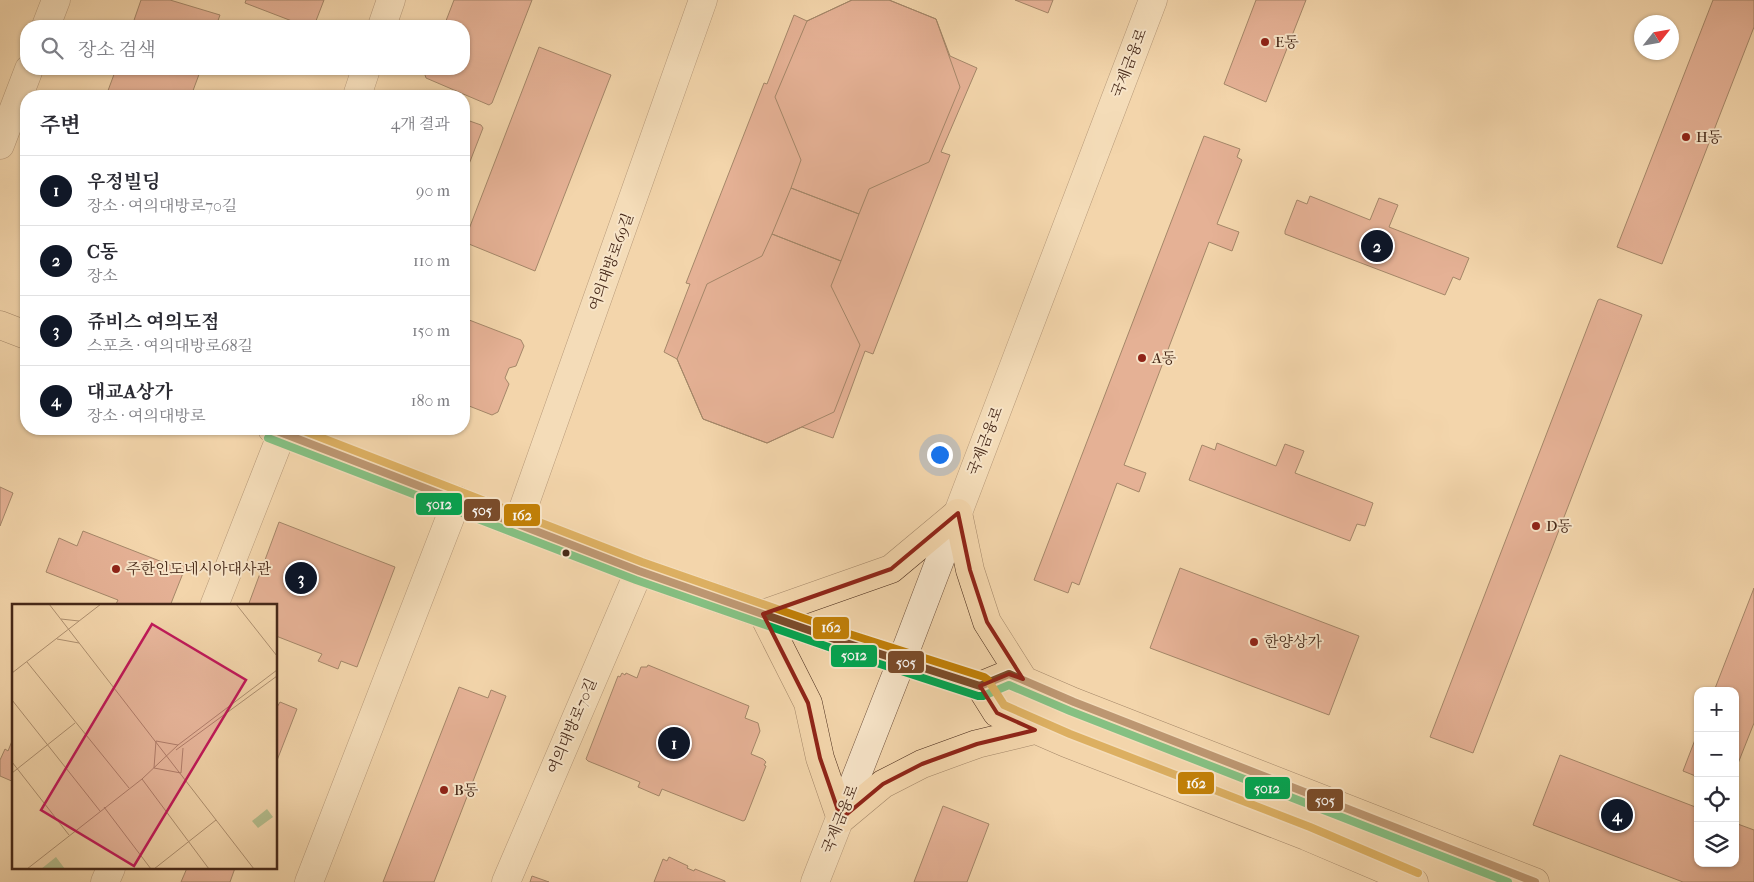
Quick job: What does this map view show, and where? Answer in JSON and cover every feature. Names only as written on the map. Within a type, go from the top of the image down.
[{"type":"main road","points":[[0,325],[20,333]]},
{"type":"main road","points":[[287,435],[639,571],[843,642],[980,686],[996,713],[1034,730],[1306,836],[1414,882]]},
{"type":"main road","points":[[763,614],[891,568],[958,513],[970,570],[987,622],[1023,679]]},
{"type":"main road","points":[[763,614],[808,702],[820,758],[841,819],[883,784],[922,764],[977,744],[1034,730]]},
{"type":"main road","points":[[980,686],[1009,674],[1074,702],[1535,882]]},
{"type":"street","points":[[48,20],[56,0]]},
{"type":"street","points":[[384,20],[391,0]]},
{"type":"street","name":"여의대방로69길","points":[[518,523],[703,0]]},
{"type":"street","name":"국제금융로","points":[[815,882],[902,660],[1153,0]]},
{"type":"street","points":[[22,90],[28,75]]},
{"type":"street","points":[[359,90],[364,75]]},
{"type":"street","points":[[0,145],[20,94]]},
{"type":"street","points":[[215,604],[276,435]]},
{"type":"street","points":[[309,882],[456,500]]},
{"type":"street","name":"여의대방로70길","points":[[506,882],[639,571]]},
{"type":"street","points":[[105,882],[109,870]]},
{"type":"highlighted area","points":[[958,513],[970,570],[987,622],[1023,679],[1009,674],[980,686],[997,713],[1035,730],[977,744],[922,764],[883,784],[841,819],[820,758],[808,703],[763,614],[891,569]]},
{"type":"building","points":[[141,0],[170,0],[220,15],[218,20],[134,20]]},
{"type":"building","points":[[246,0],[324,0],[316,20],[289,20],[245,3]]},
{"type":"building","points":[[454,0],[532,0],[492,103],[489,105],[470,97],[470,90],[454,90],[426,78],[425,75],[470,75],[470,20],[446,20]]},
{"type":"building","points":[[852,0],[889,0],[936,19],[950,56],[977,68],[941,152],[950,155],[873,354],[865,351],[833,438],[802,427],[767,443],[703,419],[677,359],[664,352],[690,284],[686,283],[764,83],[767,84],[794,15],[807,21]]},
{"type":"building","points":[[852,0],[889,0],[936,19],[960,87],[929,162],[869,189],[859,214],[791,188],[801,160],[775,97],[807,21]]},
{"type":"building","points":[[1015,0],[1053,0],[1048,13]]},
{"type":"building","name":"E동","points":[[1256,0],[1306,0],[1266,102],[1224,84]]},
{"type":"building","name":"H동","points":[[1713,0],[1754,0],[1754,27],[1662,264],[1617,247]]},
{"type":"building","points":[[539,47],[611,75],[535,271],[470,244],[470,226]]},
{"type":"building","points":[[114,75],[199,75],[193,90],[108,90]]},
{"type":"building","points":[[470,121],[481,125],[483,128],[470,162]]},
{"type":"building","name":"A동","points":[[1204,136],[1240,149],[1237,157],[1242,160],[1217,224],[1239,232],[1232,251],[1209,242],[1124,465],[1146,473],[1139,492],[1117,483],[1079,585],[1072,582],[1068,593],[1034,580]]},
{"type":"building","points":[[791,188],[859,214],[841,261],[772,234]]},
{"type":"building","points":[[1310,196],[1370,220],[1379,198],[1398,205],[1389,227],[1469,258],[1460,280],[1453,277],[1445,295],[1285,234],[1297,200],[1307,204]]},
{"type":"building","points":[[772,234],[841,261],[831,286],[860,345],[834,412],[767,443],[703,419],[677,359],[707,284],[762,256]]},
{"type":"building","name":"D동","points":[[1600,299],[1642,315],[1473,753],[1430,737],[1598,300]]},
{"type":"building","points":[[470,320],[521,340],[524,346],[516,366],[509,368],[505,378],[509,384],[498,412],[492,415],[470,406]]},
{"type":"building","points":[[1217,443],[1276,466],[1285,444],[1304,451],[1295,473],[1373,503],[1365,526],[1357,524],[1350,541],[1189,480],[1202,445],[1215,450]]},
{"type":"building","points":[[0,487],[13,493],[0,526]]},
{"type":"building","points":[[279,522],[395,567],[357,667],[341,661],[338,669],[318,661],[322,654],[278,637],[278,604],[249,604]]},
{"type":"building","name":"주한인도네시아대사관","points":[[83,531],[170,565],[187,563],[171,604],[116,604],[118,600],[46,572],[59,538],[77,546]]},
{"type":"building","name":"한양상가","points":[[1180,568],[1359,636],[1329,715],[1150,648]]},
{"type":"building","points":[[1754,588],[1754,723],[1739,761],[1739,687],[1716,687]]},
{"type":"building","points":[[648,665],[749,706],[745,718],[758,723],[760,731],[751,754],[763,759],[766,762],[764,765],[766,766],[745,820],[743,821],[662,789],[659,796],[638,787],[640,782],[586,759],[618,676],[620,677],[622,673],[625,675],[626,673],[637,678],[641,667],[647,667]]},
{"type":"building","name":"B동","points":[[459,687],[488,698],[491,690],[506,696],[434,882],[383,882]]},
{"type":"building","points":[[280,702],[297,709],[278,758],[278,706]]},
{"type":"building","points":[[12,741],[12,781],[0,776],[0,760],[5,749],[8,751]]},
{"type":"building","points":[[1694,742],[1694,775],[1683,771]]},
{"type":"building","points":[[1560,755],[1694,806],[1694,867],[1739,867],[1739,824],[1754,830],[1754,882],[1683,882],[1533,825]]},
{"type":"building","points":[[943,806],[989,824],[967,882],[914,882]]},
{"type":"building","points":[[669,857],[688,866],[687,868],[694,871],[695,869],[725,882],[654,882],[663,859],[667,861]]},
{"type":"building","points":[[186,870],[234,870],[230,882],[181,882]]},
{"type":"building","points":[[532,876],[549,882],[530,882]]},
{"type":"transit line","name":"505","points":[[288,435],[639,571],[843,642],[980,686],[1009,674],[1074,702],[1535,882]]},
{"type":"transit line","name":"162","points":[[314,435],[642,562],[846,633],[984,677],[988,680],[1004,705],[1070,734],[1310,827],[1418,873]]},
{"type":"transit line","name":"5012","points":[[268,438],[636,580],[840,651],[978,696],[983,696],[1009,685],[1070,711],[1508,882]]},
{"type":"place","name":"E동","points":[[1265,42]]},
{"type":"place","name":"H동","points":[[1686,137]]},
{"type":"place","name":"C동","points":[[1377,246]]},
{"type":"place","name":"A동","points":[[1142,358]]},
{"type":"place","name":"D동","points":[[1536,526]]},
{"type":"place","name":"주한인도네시아대사관","points":[[116,569]]},
{"type":"place","name":"쥬비스 여의도점","points":[[301,578]]},
{"type":"place","name":"한양상가","points":[[1254,642]]},
{"type":"place","name":"우정빌딩","points":[[674,743]]},
{"type":"place","name":"B동","points":[[444,790]]},
{"type":"place","name":"대교A상가","points":[[1617,815]]}]
